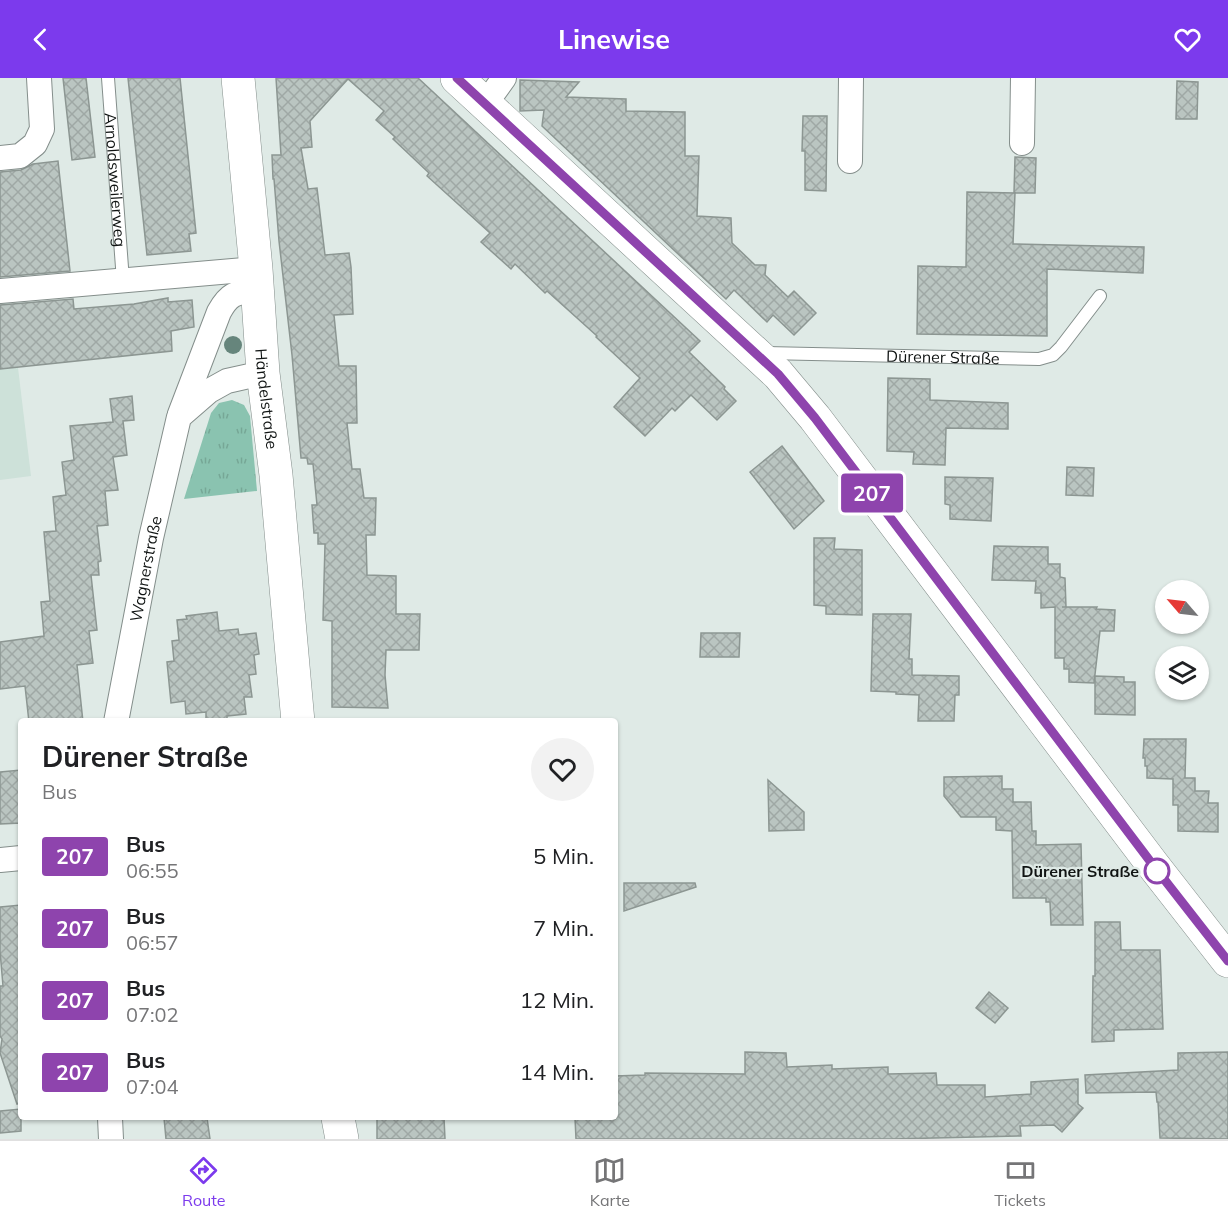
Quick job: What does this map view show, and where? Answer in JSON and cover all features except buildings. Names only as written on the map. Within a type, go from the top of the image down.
[{"type":"street","points":[[0,158],[20,156],[35,144],[42,129],[39,78]]},
{"type":"street","name":"Händelstraße","points":[[238,78],[257,280],[263,374],[276,475],[298,718]]},
{"type":"street","points":[[457,78],[495,91],[778,374],[815,418],[1228,961]]},
{"type":"street","points":[[850,161],[851,78]]},
{"type":"street","points":[[1022,142],[1023,78]]},
{"type":"street","points":[[0,291],[123,281],[257,280]]},
{"type":"street","name":"Wagnerstraße","points":[[117,718],[152,538],[179,417],[219,312],[226,300],[234,293],[257,280]]},
{"type":"street","points":[[179,417],[209,391],[227,381],[263,374]]},
{"type":"street","points":[[0,860],[18,858]]},
{"type":"street","points":[[110,1120],[111,1139]]},
{"type":"street","points":[[338,1120],[342,1139]]},
{"type":"lane","name":"Arnoldsweilerweg","points":[[108,78],[123,281]]},
{"type":"lane","name":"Dürener Straße","points":[[755,353],[1039,359],[1053,355],[1061,347],[1100,296]]},
{"type":"shaded area","points":[[10,301],[31,476],[0,480],[0,302]]},
{"type":"green space","points":[[232,400],[244,405],[250,416],[257,491],[184,499],[211,413],[219,403]]},
{"type":"bus line","name":"207","points":[[457,78],[778,374],[815,418],[1228,961]]},
{"type":"place","name":"Dürener Straße","points":[[1157,871]]}]
